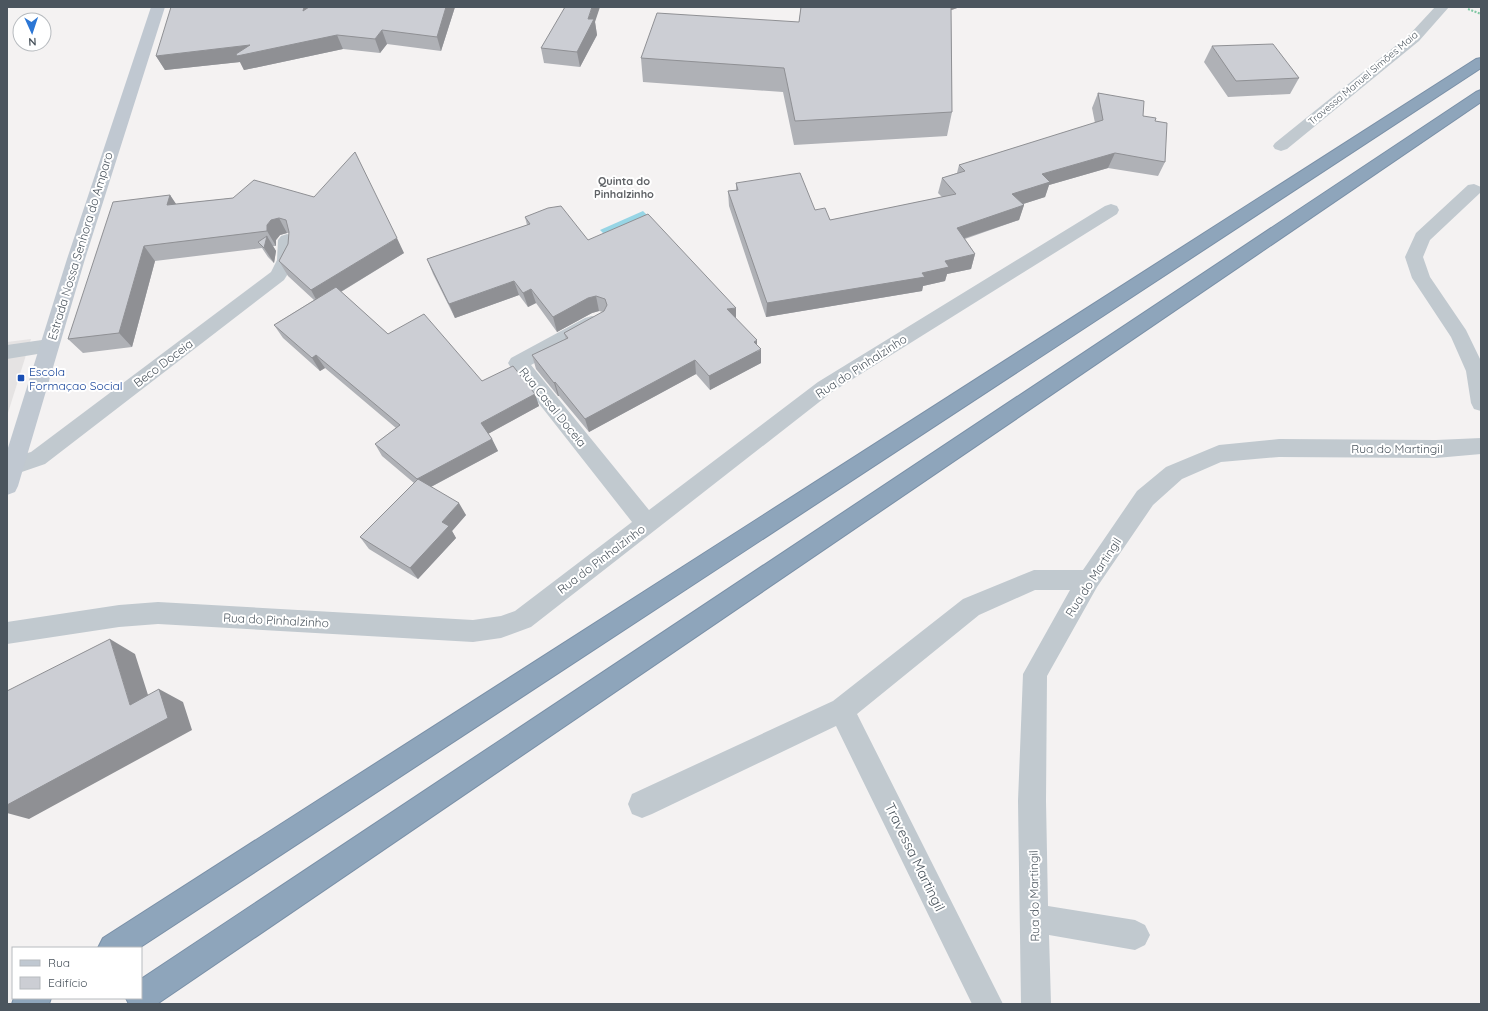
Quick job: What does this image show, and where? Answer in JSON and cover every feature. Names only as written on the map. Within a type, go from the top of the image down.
[{"type":"highway","points":[[115,947],[1481,62]]},
{"type":"highway","points":[[142,997],[1481,95]]},
{"type":"main road","name":"Estrada Nossa Senhora do Amparo","points":[[7,486],[120,118],[158,7]]},
{"type":"street","name":"Travessa Manuel Simões Maia","points":[[1281,146],[1414,38],[1442,7]]},
{"type":"street","points":[[1474,189],[1422,237],[1414,257],[1422,278],[1459,335],[1476,371],[1481,402]]},
{"type":"street","name":"Rua do Pinhalzinho","points":[[7,634],[119,616],[158,613],[473,631],[501,628],[523,618],[825,386],[1111,210]]},
{"type":"street","name":"Beco Doceia","points":[[13,466],[38,458],[278,276],[286,260],[287,240]]},
{"type":"street","name":"Rua Casal Doceia","points":[[599,319],[518,363],[647,524]]},
{"type":"street","name":"Rua do Martingil","points":[[1036,1004],[1032,801],[1035,674],[1089,580],[1145,498],[1174,473],[1219,454],[1279,448],[1436,449],[1481,446]]},
{"type":"street","points":[[642,804],[842,710],[971,607],[1034,580],[1089,580]]},
{"type":"street","name":"Travessa Martingil","points":[[842,710],[988,1004]]},
{"type":"street","points":[[1034,918],[1135,935]]},
{"type":"lane","points":[[7,352],[49,346]]},
{"type":"path","points":[[1464,7],[1481,14]]},
{"type":"shaded area","points":[[31,339],[7,416],[7,342]]},
{"type":"water","points":[[643,211],[653,221],[610,240],[600,230]]},
{"type":"building","points":[[171,7],[304,7],[303,11],[309,7],[446,7],[437,37],[382,30],[375,39],[337,35],[237,56],[236,54],[250,45],[156,56]]},
{"type":"building","points":[[565,7],[592,7],[588,19],[594,19],[577,52],[541,48]]},
{"type":"building","points":[[801,7],[951,7],[952,112],[795,121],[784,68],[641,58],[657,13],[799,22]]},
{"type":"building","points":[[1273,44],[1299,78],[1236,81],[1212,46]]},
{"type":"building","points":[[1098,93],[1144,101],[1143,116],[1156,118],[1155,121],[1167,123],[1165,162],[1115,153],[1042,174],[1050,182],[1012,194],[1024,205],[957,228],[975,254],[945,261],[949,267],[922,273],[925,277],[767,303],[728,191],[738,190],[736,183],[800,173],[815,210],[825,208],[830,220],[956,194],[942,178],[965,171],[959,165],[1103,120]]},
{"type":"building","points":[[355,152],[397,238],[311,290],[279,261],[288,244],[289,232],[286,220],[279,218],[271,220],[267,225],[267,231],[144,246],[119,333],[68,339],[113,202],[170,195],[167,205],[233,198],[254,180],[314,197]]},
{"type":"building","points":[[561,206],[588,240],[648,214],[736,308],[727,309],[757,340],[754,342],[761,349],[709,376],[695,360],[585,419],[532,355],[568,338],[564,333],[604,311],[607,305],[605,299],[596,296],[588,298],[553,317],[531,289],[523,293],[514,281],[449,304],[427,259],[530,224],[525,217],[548,208]]},
{"type":"building","points":[[267,236],[264,248],[258,242]]},
{"type":"building","points":[[336,287],[388,334],[424,314],[482,381],[513,366],[535,394],[481,423],[492,439],[417,479],[375,444],[400,425],[316,355],[312,358],[274,325]]},
{"type":"building","points":[[418,479],[459,503],[442,522],[449,526],[410,568],[360,537]]},
{"type":"building","points":[[110,639],[130,705],[159,689],[168,718],[7,805],[7,691]]},
{"type":"place","name":"Escola Formaçao Social","points":[[21,378]]},
{"type":"district","name":"Quinta do Pinhalzinho","points":[[624,187]]}]
